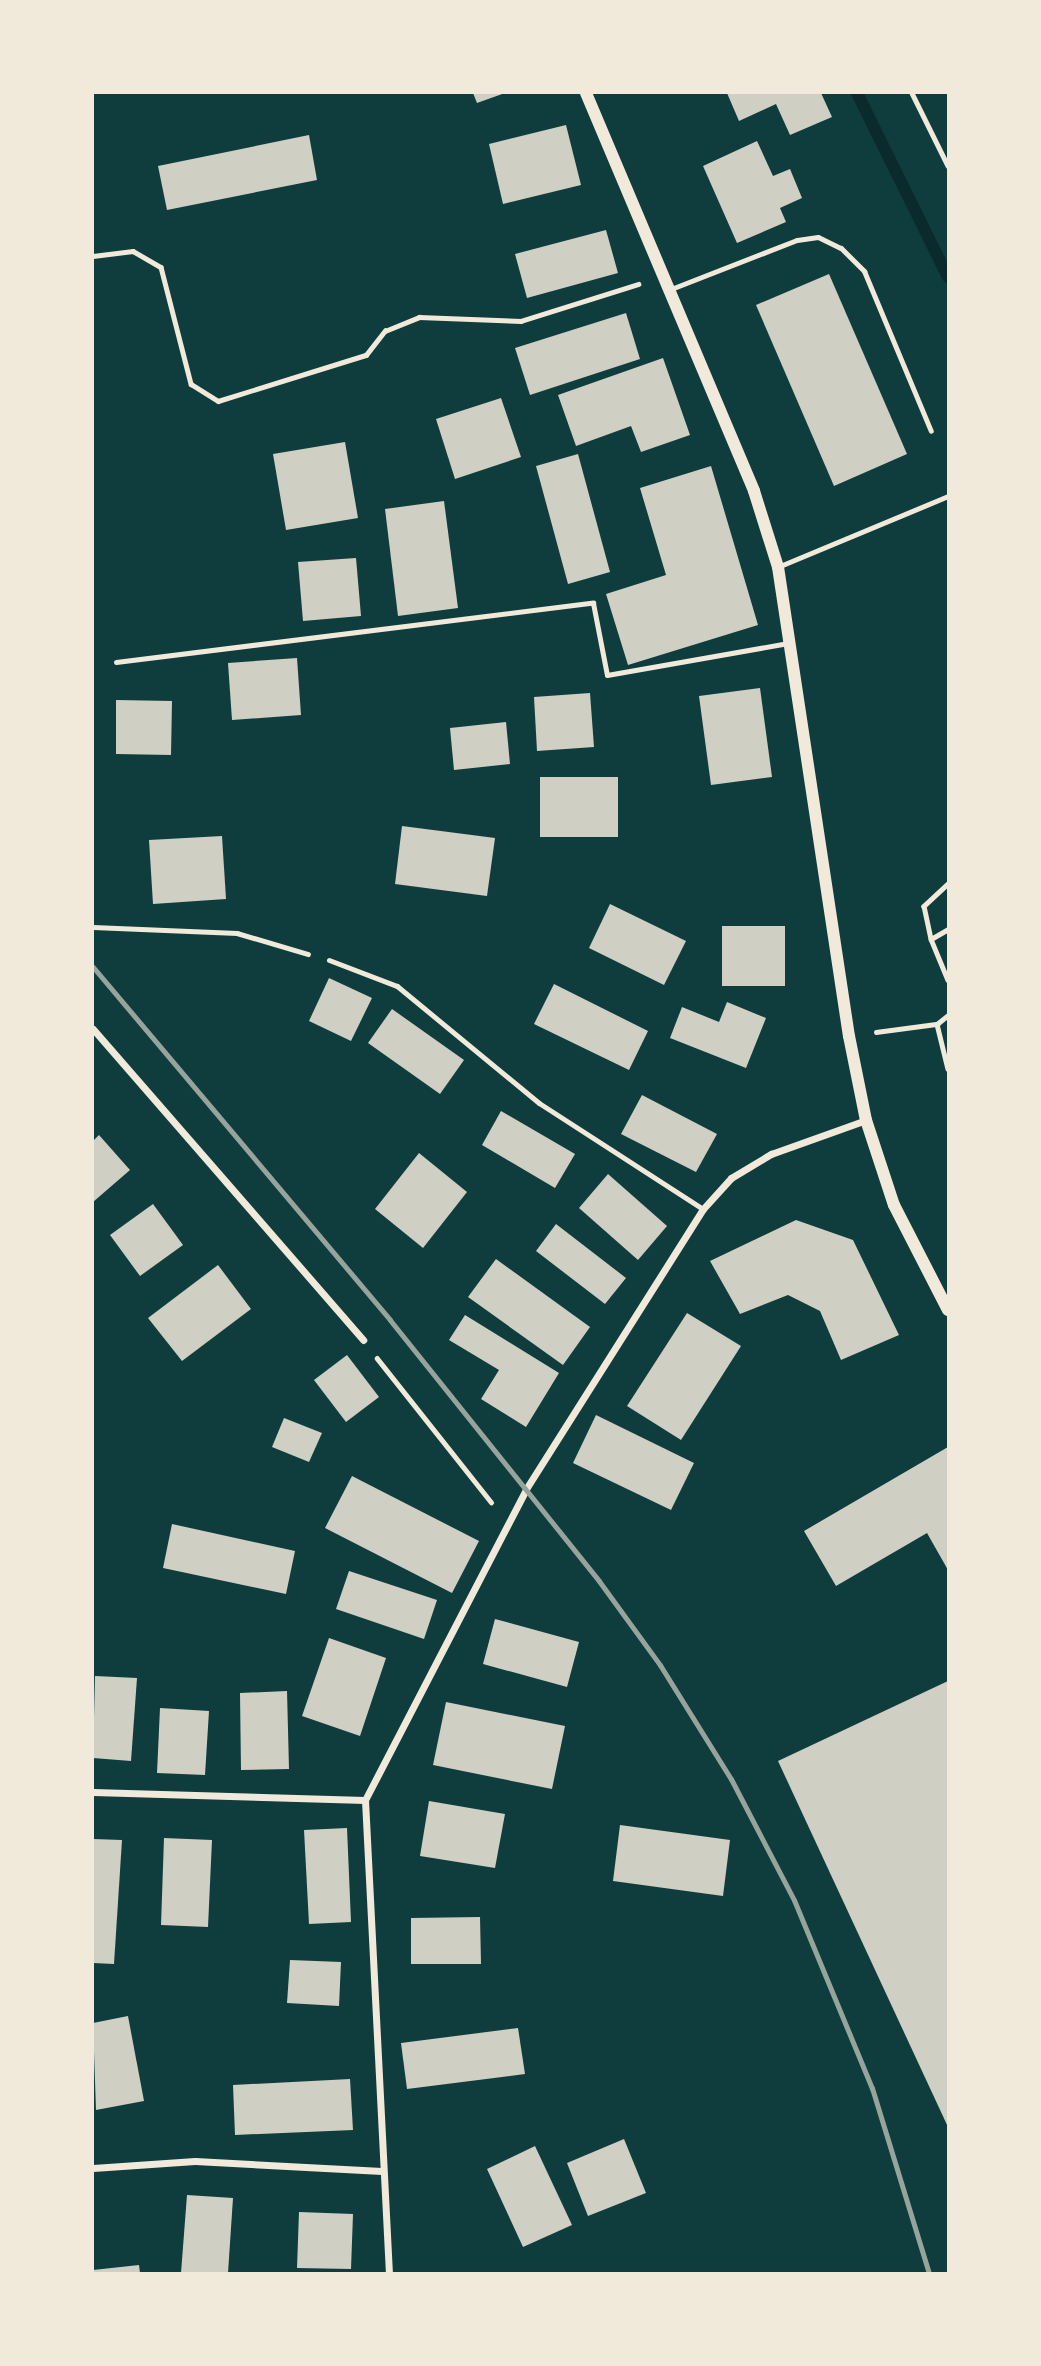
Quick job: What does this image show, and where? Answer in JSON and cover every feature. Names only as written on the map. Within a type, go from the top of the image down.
[{"type":"street","points":[[586,93],[666,276],[754,491],[778,567],[849,1036],[866,1120],[894,1205],[948,1310]]},
{"type":"street","points":[[93,1028],[363,1340]]},
{"type":"street","points":[[389,2273],[365,1800],[507,1522],[703,1209],[731,1178],[771,1154],[866,1120]]},
{"type":"street","points":[[93,1791],[365,1800]]},
{"type":"street","points":[[93,2168],[195,2161],[382,2171]]},
{"type":"lane","points":[[671,289],[797,240],[818,237],[841,248],[864,271],[931,430]]},
{"type":"lane","points":[[778,567],[948,496]]},
{"type":"lane","points":[[117,662],[593,603],[607,675],[791,642]]},
{"type":"lane","points":[[329,960],[397,986],[538,1102],[703,1209]]},
{"type":"path","points":[[912,93],[948,166]]},
{"type":"path","points":[[93,256],[132,251],[161,267],[191,384],[218,401],[366,355],[385,331],[419,317],[521,321],[666,276]]},
{"type":"path","points":[[948,884],[924,906],[931,939],[948,980]]},
{"type":"path","points":[[93,927],[237,933],[329,960]]},
{"type":"path","points":[[931,939],[948,929]]},
{"type":"path","points":[[849,1036],[937,1024],[948,1015]]},
{"type":"path","points":[[937,1024],[948,1069]]},
{"type":"path","points":[[363,1340],[507,1522]]},
{"type":"building","points":[[473,93],[505,93],[477,103]]},
{"type":"building","points":[[727,93],[821,93],[832,117],[790,135],[776,104],[739,121]]},
{"type":"building","points":[[566,125],[581,185],[503,204],[489,144]]},
{"type":"building","points":[[309,135],[317,180],[167,210],[158,166]]},
{"type":"building","points":[[757,141],[773,176],[790,169],[802,198],[780,208],[786,222],[737,243],[703,166]]},
{"type":"building","points":[[606,230],[618,273],[527,298],[515,254]]},
{"type":"building","points":[[829,274],[907,454],[834,486],[756,305]]},
{"type":"building","points":[[626,313],[640,359],[530,395],[515,348]]},
{"type":"building","points":[[663,358],[690,435],[641,452],[631,426],[576,446],[558,395]]},
{"type":"building","points":[[501,398],[521,457],[455,479],[436,419]]},
{"type":"building","points":[[345,442],[358,518],[286,530],[273,454]]},
{"type":"building","points":[[578,454],[610,572],[568,584],[536,466]]},
{"type":"building","points":[[711,466],[758,625],[628,665],[606,594],[666,575],[640,488]]},
{"type":"building","points":[[444,501],[458,608],[398,616],[385,509]]},
{"type":"building","points":[[356,558],[361,616],[303,621],[298,562]]},
{"type":"building","points":[[297,658],[301,715],[232,720],[228,663]]},
{"type":"building","points":[[760,688],[772,777],[711,785],[699,696]]},
{"type":"building","points":[[590,693],[594,747],[537,751],[534,697]]},
{"type":"building","points":[[116,700],[172,701],[171,755],[116,754]]},
{"type":"building","points":[[506,722],[510,764],[454,770],[450,728]]},
{"type":"building","points":[[540,777],[618,777],[618,837],[540,837]]},
{"type":"building","points":[[402,826],[495,838],[487,896],[395,884]]},
{"type":"building","points":[[222,836],[226,899],[153,904],[149,840]]},
{"type":"building","points":[[610,904],[686,941],[664,985],[589,948]]},
{"type":"building","points":[[722,926],[785,926],[785,986],[722,986]]},
{"type":"building","points":[[329,978],[372,998],[351,1041],[309,1021]]},
{"type":"building","points":[[554,984],[648,1031],[629,1070],[534,1024]]},
{"type":"building","points":[[727,1002],[766,1018],[746,1068],[670,1038],[682,1007],[719,1022]]},
{"type":"building","points":[[392,1009],[464,1060],[440,1094],[368,1043]]},
{"type":"building","points":[[642,1095],[717,1134],[696,1172],[621,1134]]},
{"type":"building","points":[[501,1111],[575,1154],[555,1188],[482,1145]]},
{"type":"building","points":[[99,1135],[130,1170],[93,1202],[93,1141]]},
{"type":"building","points":[[419,1153],[467,1192],[423,1248],[375,1209]]},
{"type":"building","points":[[608,1174],[667,1226],[638,1260],[579,1208]]},
{"type":"building","points":[[153,1204],[183,1245],[140,1276],[110,1235]]},
{"type":"building","points":[[796,1220],[853,1240],[899,1335],[841,1360],[820,1311],[788,1295],[740,1314],[710,1261]]},
{"type":"building","points":[[556,1224],[626,1278],[605,1304],[536,1251]]},
{"type":"building","points":[[496,1259],[590,1327],[563,1365],[468,1297]]},
{"type":"building","points":[[218,1265],[251,1309],[182,1361],[148,1318]]},
{"type":"building","points":[[687,1313],[741,1346],[681,1440],[627,1406]]},
{"type":"building","points":[[465,1315],[559,1373],[526,1427],[481,1399],[499,1370],[449,1340]]},
{"type":"building","points":[[347,1355],[379,1397],[346,1422],[314,1380]]},
{"type":"building","points":[[596,1415],[694,1463],[671,1510],[573,1463]]},
{"type":"building","points":[[284,1418],[322,1433],[309,1462],[272,1447]]},
{"type":"building","points":[[948,1447],[948,1570],[927,1533],[836,1586],[804,1531]]},
{"type":"building","points":[[352,1476],[479,1541],[452,1593],[325,1528]]},
{"type":"building","points":[[172,1524],[295,1551],[286,1594],[163,1568]]},
{"type":"building","points":[[349,1571],[437,1600],[424,1639],[336,1609]]},
{"type":"building","points":[[495,1619],[579,1642],[567,1687],[483,1664]]},
{"type":"building","points":[[329,1638],[386,1658],[360,1736],[302,1716]]},
{"type":"building","points":[[95,1676],[137,1678],[131,1761],[93,1758]]},
{"type":"building","points":[[948,1681],[948,2127],[778,1761]]},
{"type":"building","points":[[287,1691],[289,1769],[241,1770],[240,1693]]},
{"type":"building","points":[[446,1702],[565,1726],[552,1789],[433,1765]]},
{"type":"building","points":[[160,1708],[209,1711],[205,1775],[157,1773]]},
{"type":"building","points":[[429,1801],[505,1814],[495,1868],[420,1856]]},
{"type":"building","points":[[620,1825],[730,1840],[723,1896],[613,1881]]},
{"type":"building","points":[[347,1828],[351,1922],[309,1924],[304,1830]]},
{"type":"building","points":[[164,1838],[212,1840],[208,1927],[161,1925]]},
{"type":"building","points":[[93,1839],[122,1840],[114,1964],[93,1963]]},
{"type":"building","points":[[480,1917],[481,1964],[411,1964],[411,1918]]},
{"type":"building","points":[[290,1960],[341,1962],[339,2006],[287,2003]]},
{"type":"building","points":[[128,2016],[144,2101],[96,2110],[93,2023]]},
{"type":"building","points":[[518,2028],[525,2074],[407,2089],[401,2043]]},
{"type":"building","points":[[350,2079],[353,2130],[235,2135],[233,2085]]},
{"type":"building","points":[[624,2139],[646,2193],[588,2216],[567,2163]]},
{"type":"building","points":[[535,2146],[572,2225],[523,2247],[487,2169]]},
{"type":"building","points":[[187,2195],[233,2198],[228,2273],[181,2273]]},
{"type":"building","points":[[299,2212],[353,2214],[351,2269],[297,2268]]},
{"type":"building","points":[[139,2265],[140,2273],[93,2273],[93,2270]]},
{"type":"waterway","points":[[857,93],[948,277]]},
{"type":"railway","points":[[93,967],[390,1320],[599,1581],[660,1665],[731,1779],[794,1900],[872,2088],[929,2273]]}]
